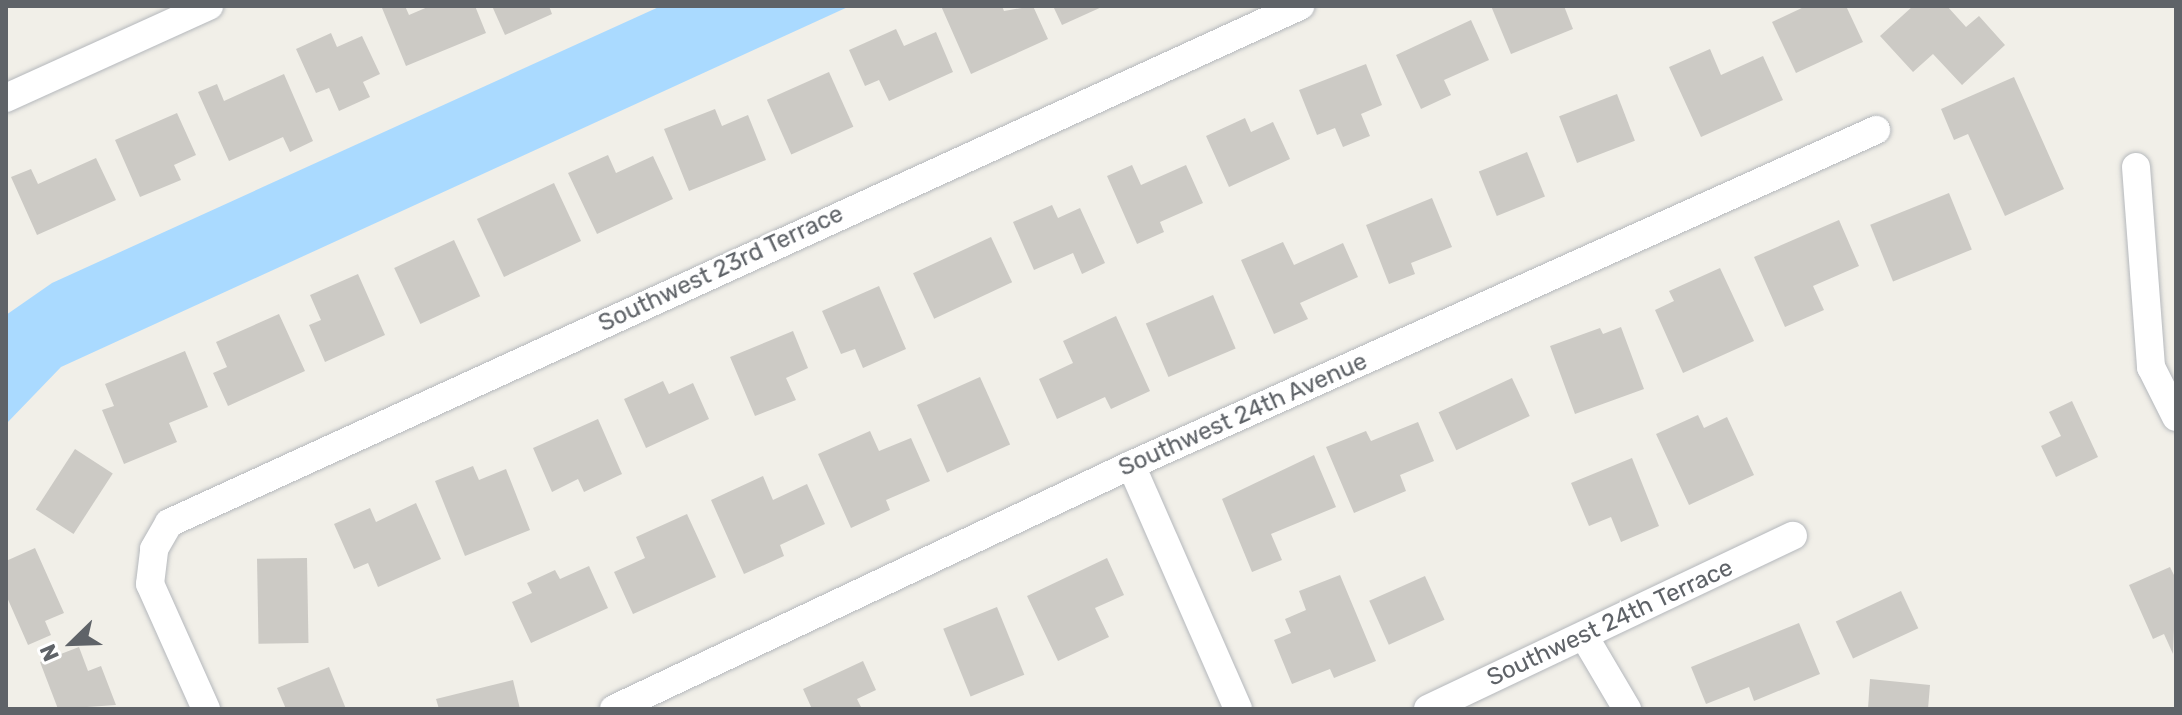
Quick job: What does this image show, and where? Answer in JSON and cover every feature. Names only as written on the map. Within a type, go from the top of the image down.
[{"type":"street","points":[[6,98],[209,6]]},
{"type":"street","name":"Southwest 23rd Terrace","points":[[206,709],[150,584],[154,549],[169,523],[1300,6]]},
{"type":"street","name":"Southwest 24th Avenue","points":[[614,709],[1131,465],[1876,130]]},
{"type":"street","points":[[2136,167],[2151,367],[2176,417]]},
{"type":"street","points":[[1131,465],[1238,709]]},
{"type":"street","name":"Southwest 24th Terrace","points":[[1428,709],[1793,536]]},
{"type":"street","points":[[1584,636],[1627,709]]},
{"type":"water","points":[[661,6],[850,6],[61,367],[6,424],[6,315],[52,283]]},
{"type":"building","points":[[405,6],[409,15],[430,6],[475,6],[486,33],[406,66],[382,8]]},
{"type":"building","points":[[492,6],[549,6],[552,14],[505,35]]},
{"type":"building","points":[[941,6],[1002,6],[1004,11],[1033,6],[1048,39],[971,74]]},
{"type":"building","points":[[1053,6],[1104,6],[1062,25]]},
{"type":"building","points":[[1491,6],[1564,6],[1573,29],[1511,54]]},
{"type":"building","points":[[1806,6],[1846,6],[1863,42],[1796,73],[1772,22]]},
{"type":"building","points":[[1913,6],[1947,6],[1966,27],[1979,16],[2005,45],[1962,85],[1933,54],[1913,72],[1880,36]]},
{"type":"building","points":[[1471,20],[1489,60],[1444,80],[1451,95],[1421,109],[1396,55]]},
{"type":"building","points":[[896,29],[904,46],[936,32],[953,72],[889,101],[879,80],[865,86],[849,50]]},
{"type":"building","points":[[331,33],[337,47],[362,36],[380,74],[363,82],[370,97],[339,111],[329,88],[316,93],[296,49]]},
{"type":"building","points":[[1710,49],[1721,75],[1763,56],[1783,100],[1701,137],[1669,67]]},
{"type":"building","points":[[1366,64],[1382,105],[1361,114],[1370,136],[1343,147],[1335,128],[1317,135],[1299,90]]},
{"type":"building","points":[[829,72],[853,127],[791,154],[767,100]]},
{"type":"building","points":[[284,74],[313,141],[290,152],[283,137],[229,161],[198,92],[217,84],[224,101]]},
{"type":"building","points":[[2014,77],[2064,189],[2005,216],[1968,134],[1954,140],[1941,109]]},
{"type":"building","points":[[1617,94],[1635,141],[1577,163],[1559,116]]},
{"type":"building","points":[[715,109],[722,126],[748,115],[766,160],[689,191],[664,129]]},
{"type":"building","points":[[177,113],[196,155],[174,165],[181,180],[140,197],[115,140]]},
{"type":"building","points":[[1245,118],[1251,132],[1273,122],[1290,159],[1229,187],[1206,136]]},
{"type":"building","points":[[1527,152],[1545,197],[1497,216],[1479,171]]},
{"type":"building","points":[[608,155],[616,173],[653,156],[673,199],[597,234],[568,173]]},
{"type":"building","points":[[96,158],[116,200],[37,235],[11,177],[31,169],[38,184]]},
{"type":"building","points":[[1132,165],[1141,185],[1186,165],[1203,203],[1160,222],[1164,232],[1137,244],[1107,176]]},
{"type":"building","points":[[554,183],[581,241],[504,277],[477,219]]},
{"type":"building","points":[[1949,193],[1972,250],[1893,281],[1870,225]]},
{"type":"building","points":[[1432,198],[1452,247],[1411,263],[1415,274],[1389,284],[1366,225]]},
{"type":"building","points":[[1052,205],[1058,218],[1080,208],[1105,263],[1082,274],[1073,253],[1034,270],[1013,222]]},
{"type":"building","points":[[1839,220],[1859,266],[1813,286],[1824,310],[1785,327],[1754,257]]},
{"type":"building","points":[[991,237],[1012,282],[934,319],[913,273]]},
{"type":"building","points":[[454,240],[480,296],[420,324],[394,268]]},
{"type":"building","points":[[1283,242],[1294,265],[1343,243],[1358,277],[1300,303],[1308,319],[1274,334],[1241,260]]},
{"type":"building","points":[[1720,268],[1754,341],[1683,373],[1655,310],[1674,301],[1669,291]]},
{"type":"building","points":[[358,274],[385,335],[325,362],[309,325],[321,320],[310,295]]},
{"type":"building","points":[[879,286],[906,349],[863,368],[855,349],[841,354],[822,311]]},
{"type":"building","points":[[1213,295],[1236,348],[1168,377],[1146,324]]},
{"type":"building","points":[[279,314],[305,371],[228,406],[213,373],[227,367],[216,342]]},
{"type":"building","points":[[1116,316],[1150,391],[1111,409],[1105,397],[1057,419],[1039,379],[1073,363],[1063,341]]},
{"type":"building","points":[[1621,327],[1644,389],[1575,414],[1550,346],[1600,328],[1603,334]]},
{"type":"building","points":[[793,331],[808,368],[786,378],[796,400],[755,416],[730,357]]},
{"type":"building","points":[[185,351],[208,407],[169,423],[177,442],[124,464],[102,410],[114,406],[105,384]]},
{"type":"building","points":[[980,377],[1010,445],[947,473],[917,405]]},
{"type":"building","points":[[1512,378],[1530,416],[1456,450],[1439,412]]},
{"type":"building","points":[[663,381],[669,394],[693,383],[709,419],[646,448],[624,399]]},
{"type":"building","points":[[2072,401],[2098,457],[2056,477],[2041,446],[2061,436],[2049,412]]},
{"type":"building","points":[[1698,415],[1704,428],[1727,417],[1754,475],[1689,505],[1656,434]]},
{"type":"building","points":[[598,419],[622,474],[584,492],[578,479],[552,492],[533,448]]},
{"type":"building","points":[[1418,422],[1434,461],[1400,475],[1406,491],[1354,513],[1326,447],[1366,431],[1371,441]]},
{"type":"building","points":[[870,431],[879,451],[911,438],[930,481],[886,500],[890,510],[851,528],[818,454]]},
{"type":"building","points":[[75,449],[113,474],[74,534],[36,509]]},
{"type":"building","points":[[1314,455],[1336,507],[1271,534],[1282,560],[1252,572],[1222,499]]},
{"type":"building","points":[[1632,458],[1659,526],[1621,542],[1611,517],[1589,526],[1571,483]]},
{"type":"building","points":[[473,466],[479,480],[506,469],[530,530],[465,556],[435,481]]},
{"type":"building","points":[[763,476],[773,500],[807,484],[825,524],[780,545],[784,556],[744,574],[711,500]]},
{"type":"building","points":[[416,503],[441,559],[378,587],[368,563],[354,569],[334,524],[370,508],[376,522]]},
{"type":"building","points":[[687,514],[716,577],[633,614],[614,572],[645,558],[636,537]]},
{"type":"building","points":[[35,548],[64,613],[45,621],[51,635],[28,645],[6,595],[6,561]]},
{"type":"building","points":[[307,558],[308,643],[258,644],[257,559]]},
{"type":"building","points":[[1107,558],[1124,595],[1095,608],[1109,637],[1058,661],[1027,596]]},
{"type":"building","points":[[589,566],[608,608],[531,643],[512,602],[532,593],[527,583],[555,570],[560,579]]},
{"type":"building","points":[[2170,567],[2176,579],[2173,654],[2164,634],[2153,639],[2129,585]]},
{"type":"building","points":[[1340,575],[1376,661],[1334,678],[1330,669],[1292,684],[1274,640],[1291,633],[1285,619],[1306,610],[1299,591]]},
{"type":"building","points":[[1425,576],[1445,620],[1389,645],[1369,601]]},
{"type":"building","points":[[1901,591],[1918,628],[1853,659],[1836,621]]},
{"type":"building","points":[[997,607],[1024,675],[971,696],[943,629]]},
{"type":"building","points":[[1799,623],[1820,674],[1754,701],[1749,687],[1706,704],[1691,667]]},
{"type":"building","points":[[79,647],[88,671],[101,666],[116,705],[58,709],[40,662]]},
{"type":"building","points":[[863,661],[876,690],[857,699],[862,709],[812,709],[803,689]]},
{"type":"building","points":[[329,667],[346,709],[286,709],[277,688]]},
{"type":"building","points":[[1870,679],[1930,685],[1928,709],[1868,709]]},
{"type":"building","points":[[513,680],[520,709],[439,709],[436,699]]}]
